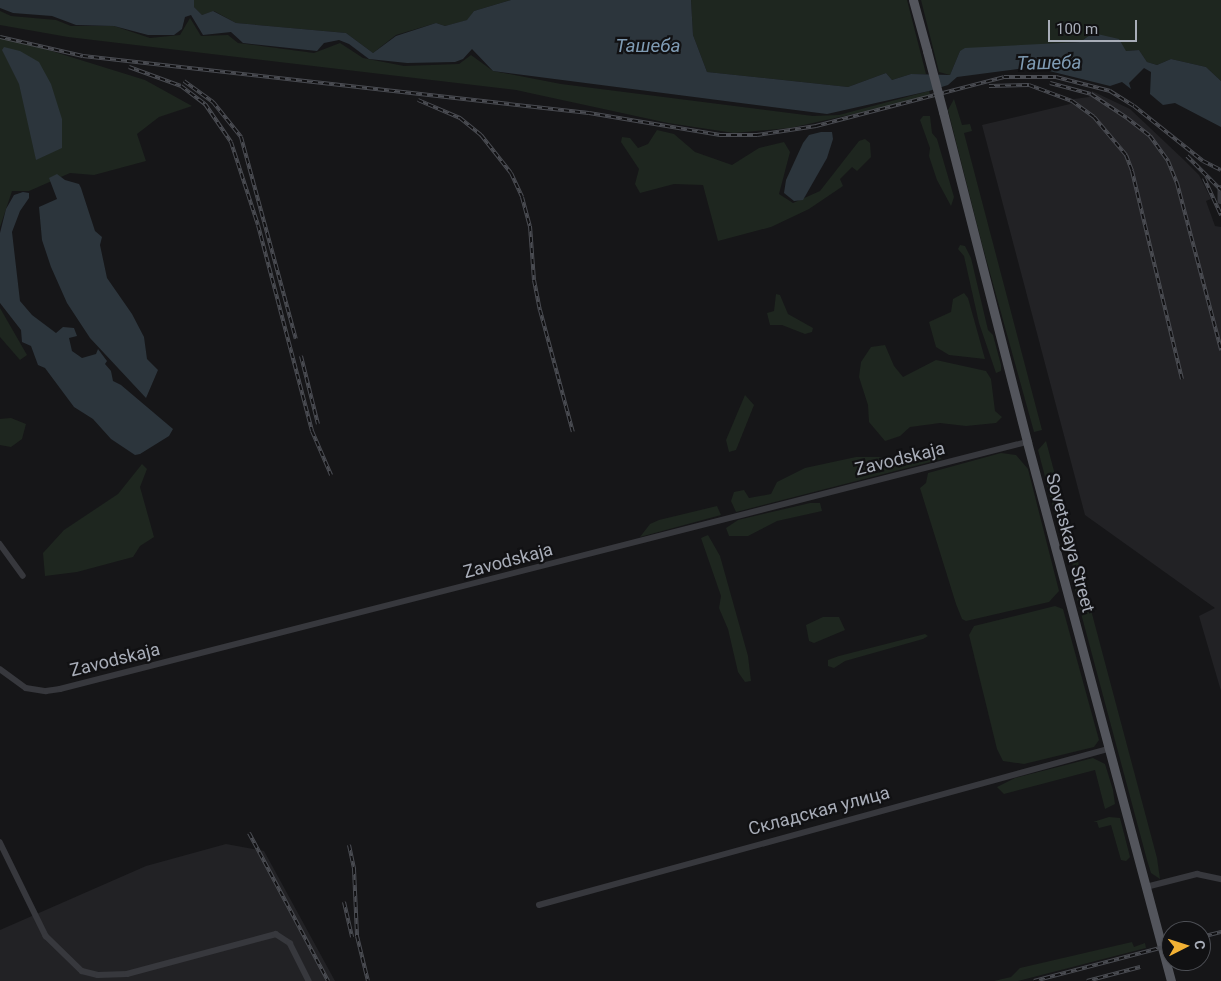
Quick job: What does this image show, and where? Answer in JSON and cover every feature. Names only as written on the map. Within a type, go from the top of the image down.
[{"type":"main road","name":"Sovetskaya Street","points":[[913,0],[1027,442],[1171,981]]},
{"type":"street","points":[[1221,188],[1221,201]]},
{"type":"street","name":"Zavodskaja","points":[[0,669],[26,688],[46,691],[60,689],[1027,442]]},
{"type":"street","points":[[0,544],[23,576]]},
{"type":"street","name":"Складская улица","points":[[539,905],[1108,748]]},
{"type":"street","points":[[0,842],[46,936],[82,971],[98,975],[127,974],[276,934],[290,943],[309,981]]},
{"type":"street","points":[[1146,887],[1197,874],[1221,879]]},
{"type":"shaded area","points":[[194,0],[511,0],[474,11],[468,20],[445,26],[436,23],[396,35],[373,53],[346,33],[236,23],[214,11],[202,15],[194,7]]},
{"type":"shaded area","points":[[691,0],[907,0],[926,74],[911,74],[892,80],[886,73],[848,87],[707,72],[693,35]]},
{"type":"shaded area","points":[[921,0],[1221,0],[1221,81],[1206,67],[1171,59],[1157,65],[1147,62],[1139,50],[1126,51],[1093,33],[1080,42],[960,51],[950,75],[939,72]]},
{"type":"shaded area","points":[[0,11],[11,16],[56,20],[71,26],[114,26],[150,38],[180,35],[190,18],[201,36],[228,35],[238,43],[314,53],[340,43],[363,58],[404,66],[459,64],[471,55],[493,71],[561,84],[813,116],[839,115],[929,91],[931,97],[790,128],[734,133],[668,123],[516,90],[68,37],[0,25]]},
{"type":"shaded area","points":[[0,35],[145,80],[192,106],[159,117],[137,134],[146,161],[94,175],[70,173],[29,191],[12,191],[0,227]]},
{"type":"shaded area","points":[[1092,91],[1130,109],[1199,175],[1211,199],[1206,201],[1215,226],[1221,227],[1221,691],[1199,616],[1215,608],[1085,515],[982,125],[1070,104],[1074,99],[1089,97]]},
{"type":"shaded area","points":[[954,99],[962,125],[970,124],[972,131],[964,133],[1042,430],[1034,432],[982,244],[948,110]]},
{"type":"shaded area","points":[[923,116],[930,116],[932,133],[937,139],[954,197],[951,206],[937,180],[929,156],[930,148],[920,120]]},
{"type":"shaded area","points":[[657,130],[674,134],[695,152],[732,165],[759,148],[784,142],[790,152],[779,194],[793,203],[820,191],[859,141],[865,139],[870,143],[871,157],[857,171],[852,167],[840,179],[843,186],[809,209],[771,227],[718,241],[703,185],[674,184],[640,193],[635,184],[639,169],[621,142],[622,137],[630,138],[638,148],[648,144]]},
{"type":"shaded area","points":[[960,245],[965,246],[971,258],[988,330],[993,335],[1001,365],[1001,371],[996,373],[979,323],[964,256],[958,249]]},
{"type":"shaded area","points":[[964,293],[968,298],[985,359],[949,355],[936,347],[929,322],[951,312],[953,299]]},
{"type":"shaded area","points":[[776,294],[780,295],[788,314],[813,328],[812,332],[805,334],[782,325],[770,325],[767,313],[774,311]]},
{"type":"shaded area","points":[[0,308],[27,355],[20,360],[0,337]]},
{"type":"shaded area","points":[[885,345],[894,366],[903,377],[936,360],[986,371],[991,379],[995,411],[1002,417],[996,423],[966,426],[940,423],[910,427],[900,436],[885,441],[869,422],[868,405],[859,377],[861,362],[871,347]]},
{"type":"shaded area","points":[[745,395],[754,405],[736,450],[729,452],[726,440]]},
{"type":"shaded area","points":[[11,418],[26,424],[22,439],[11,447],[0,445],[0,419]]},
{"type":"shaded area","points":[[1046,441],[1157,858],[1160,879],[1151,873],[1147,860],[1072,579],[1073,553],[1058,526],[1038,450]]},
{"type":"shaded area","points":[[911,449],[931,452],[942,459],[736,512],[731,501],[734,492],[744,490],[749,498],[771,494],[777,482],[805,468],[856,457],[901,457]]},
{"type":"shaded area","points":[[1001,453],[1016,455],[1028,469],[1059,591],[1049,602],[966,621],[962,619],[956,604],[920,488],[926,483],[928,473]]},
{"type":"shaded area","points":[[142,464],[147,469],[140,487],[154,537],[140,546],[133,557],[77,572],[45,576],[43,553],[64,530],[118,494]]},
{"type":"shaded area","points":[[810,503],[820,503],[822,511],[777,521],[748,536],[729,536],[726,528],[738,520]]},
{"type":"shaded area","points":[[717,506],[721,515],[640,537],[650,524],[659,520]]},
{"type":"shaded area","points":[[708,535],[720,556],[748,656],[751,681],[745,682],[738,672],[728,629],[719,608],[721,596],[701,538]]},
{"type":"shaded area","points":[[1055,606],[1063,609],[1099,740],[1094,747],[1024,764],[1003,761],[997,749],[969,635],[974,626]]},
{"type":"shaded area","points":[[823,617],[839,617],[845,630],[814,643],[809,641],[806,625]]},
{"type":"shaded area","points":[[925,634],[928,636],[923,639],[845,661],[834,668],[828,666],[828,660],[839,656]]},
{"type":"shaded area","points":[[1093,758],[1105,764],[1113,790],[1115,804],[1105,809],[1095,770],[1004,794],[997,787],[1015,778]]},
{"type":"shaded area","points":[[1109,817],[1120,818],[1130,857],[1126,861],[1121,860],[1111,825],[1099,828],[1097,822],[1093,822]]},
{"type":"shaded area","points":[[226,844],[264,851],[335,981],[0,981],[0,930],[146,866]]},
{"type":"shaded area","points":[[1132,942],[1134,947],[1145,943],[1146,948],[1018,981],[994,981],[1011,977],[1020,968]]},
{"type":"water","name":"Ташеба","points":[[0,0],[194,0],[194,7],[202,15],[213,11],[236,23],[346,33],[373,53],[396,36],[436,23],[445,26],[467,20],[474,11],[511,0],[691,0],[693,35],[707,72],[848,87],[886,73],[892,80],[911,74],[950,75],[960,51],[965,48],[1080,42],[1093,33],[1119,39],[1126,51],[1139,50],[1147,62],[1157,65],[1171,59],[1206,67],[1221,81],[1221,127],[1175,103],[1163,105],[1150,94],[1151,72],[1144,68],[1129,83],[1131,89],[1122,82],[1110,86],[1033,67],[957,77],[948,85],[929,91],[827,114],[493,71],[472,49],[463,59],[455,62],[407,63],[369,59],[349,44],[339,40],[324,43],[317,51],[243,43],[231,32],[203,35],[191,15],[185,17],[182,29],[174,35],[148,35],[114,26],[76,25],[52,16],[13,13],[0,8]]},
{"type":"water","points":[[4,47],[20,51],[39,62],[51,84],[62,119],[62,148],[36,160],[19,84],[2,50]]},
{"type":"water","points":[[832,132],[833,139],[827,158],[803,200],[794,201],[784,193],[786,180],[803,143],[809,135]]},
{"type":"water","points":[[57,174],[65,180],[79,184],[95,231],[102,237],[100,245],[107,278],[132,314],[144,337],[147,359],[158,370],[146,398],[90,338],[67,303],[51,267],[42,240],[39,207],[57,199],[49,178]]},
{"type":"water","points":[[23,192],[29,193],[29,198],[20,211],[12,232],[20,301],[32,315],[56,333],[63,327],[74,328],[77,336],[69,338],[72,351],[82,358],[96,354],[98,349],[107,361],[105,364],[111,371],[113,381],[121,385],[173,429],[169,436],[140,454],[135,455],[111,439],[93,419],[74,407],[45,368],[38,365],[31,346],[22,342],[21,330],[0,303],[0,233],[6,209],[14,195]]},
{"type":"railway","points":[[0,37],[83,56],[589,113],[720,135],[757,135],[816,126],[1004,77],[1056,77],[1110,91],[1134,106],[1203,161],[1221,170]]},
{"type":"railway","points":[[129,67],[181,86],[205,104],[231,142],[258,225],[312,431],[331,475]]},
{"type":"railway","points":[[184,81],[213,102],[241,137],[296,339]]},
{"type":"railway","points":[[1050,83],[1091,94],[1150,136],[1168,161],[1177,183],[1221,350]]},
{"type":"railway","points":[[989,86],[1029,85],[1072,101],[1094,117],[1126,155],[1132,171],[1182,379]]},
{"type":"railway","points":[[418,100],[460,118],[481,135],[511,173],[522,197],[530,226],[534,280],[540,310],[573,432]]},
{"type":"railway","points":[[1187,156],[1221,190]]},
{"type":"railway","points":[[1204,178],[1221,215]]},
{"type":"railway","points":[[301,356],[318,424]]},
{"type":"railway","points":[[249,833],[328,981]]},
{"type":"railway","points":[[349,845],[354,869],[357,936],[368,981]]},
{"type":"railway","points":[[344,902],[352,937]]},
{"type":"railway","points":[[1211,934],[1221,932]]},
{"type":"railway","points":[[1034,981],[1161,948]]},
{"type":"railway","points":[[1087,981],[1140,967]]}]
